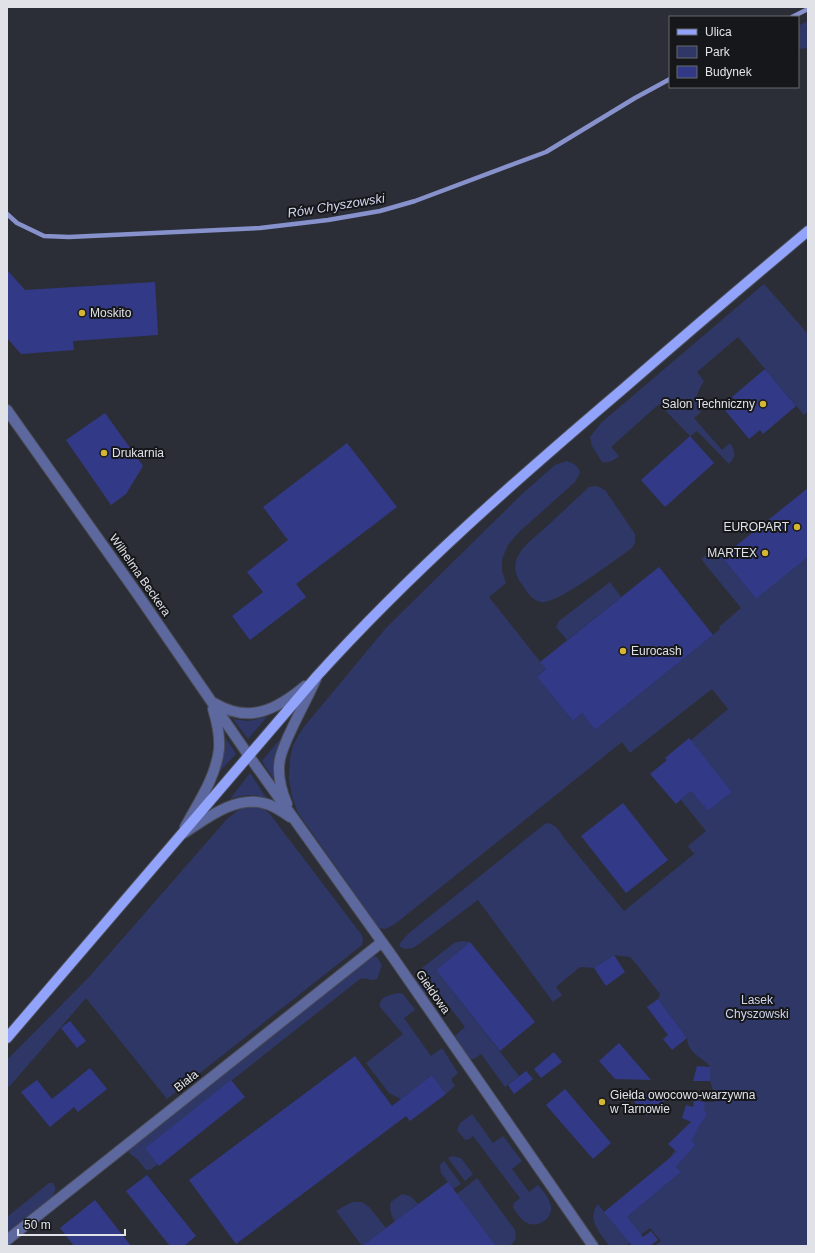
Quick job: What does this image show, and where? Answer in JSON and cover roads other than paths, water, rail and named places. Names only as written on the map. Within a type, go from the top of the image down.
[{"type":"main road","points":[[7,1038],[317,676],[350,640],[470,522],[576,428],[808,231]]},
{"type":"street","name":"Wilhelma Beckera","points":[[7,410],[127,579],[249,756]]},
{"type":"street","points":[[211,701],[223,708],[237,713],[254,714],[269,709],[294,695],[317,676]]},
{"type":"street","points":[[294,819],[284,796],[279,777],[280,758],[292,726],[305,703],[317,676]]},
{"type":"street","points":[[180,835],[209,783],[217,760],[219,749],[217,724],[211,701]]},
{"type":"street","name":"Giełdowa","points":[[249,756],[382,942],[593,1246]]},
{"type":"street","points":[[180,835],[220,811],[238,804],[250,802],[262,803],[274,807],[294,819]]},
{"type":"street","name":"Biała","points":[[7,1240],[382,942]]},
{"type":"waterway","name":"Rów Chyszowski","points":[[794,16],[808,9]]},
{"type":"waterway","name":"Rów Chyszowski","points":[[7,214],[17,223],[44,236],[69,237],[260,228],[328,220],[380,211],[415,201],[546,152],[635,98],[669,80]]},
{"type":"place","name":"Moskito","points":[[82,313]]},
{"type":"place","name":"Salon Techniczny","points":[[763,404]]},
{"type":"place","name":"Drukarnia","points":[[104,453]]},
{"type":"place","name":"EUROPART","points":[[797,527]]},
{"type":"place","name":"MARTEX","points":[[765,553]]},
{"type":"place","name":"Eurocash","points":[[623,651]]},
{"type":"place","name":"Giełda owocowo-warzywna w Tarnowie","points":[[602,1102]]},
{"type":"park label","name":"Lasek Chyszowski","points":[[757,1007]]}]
